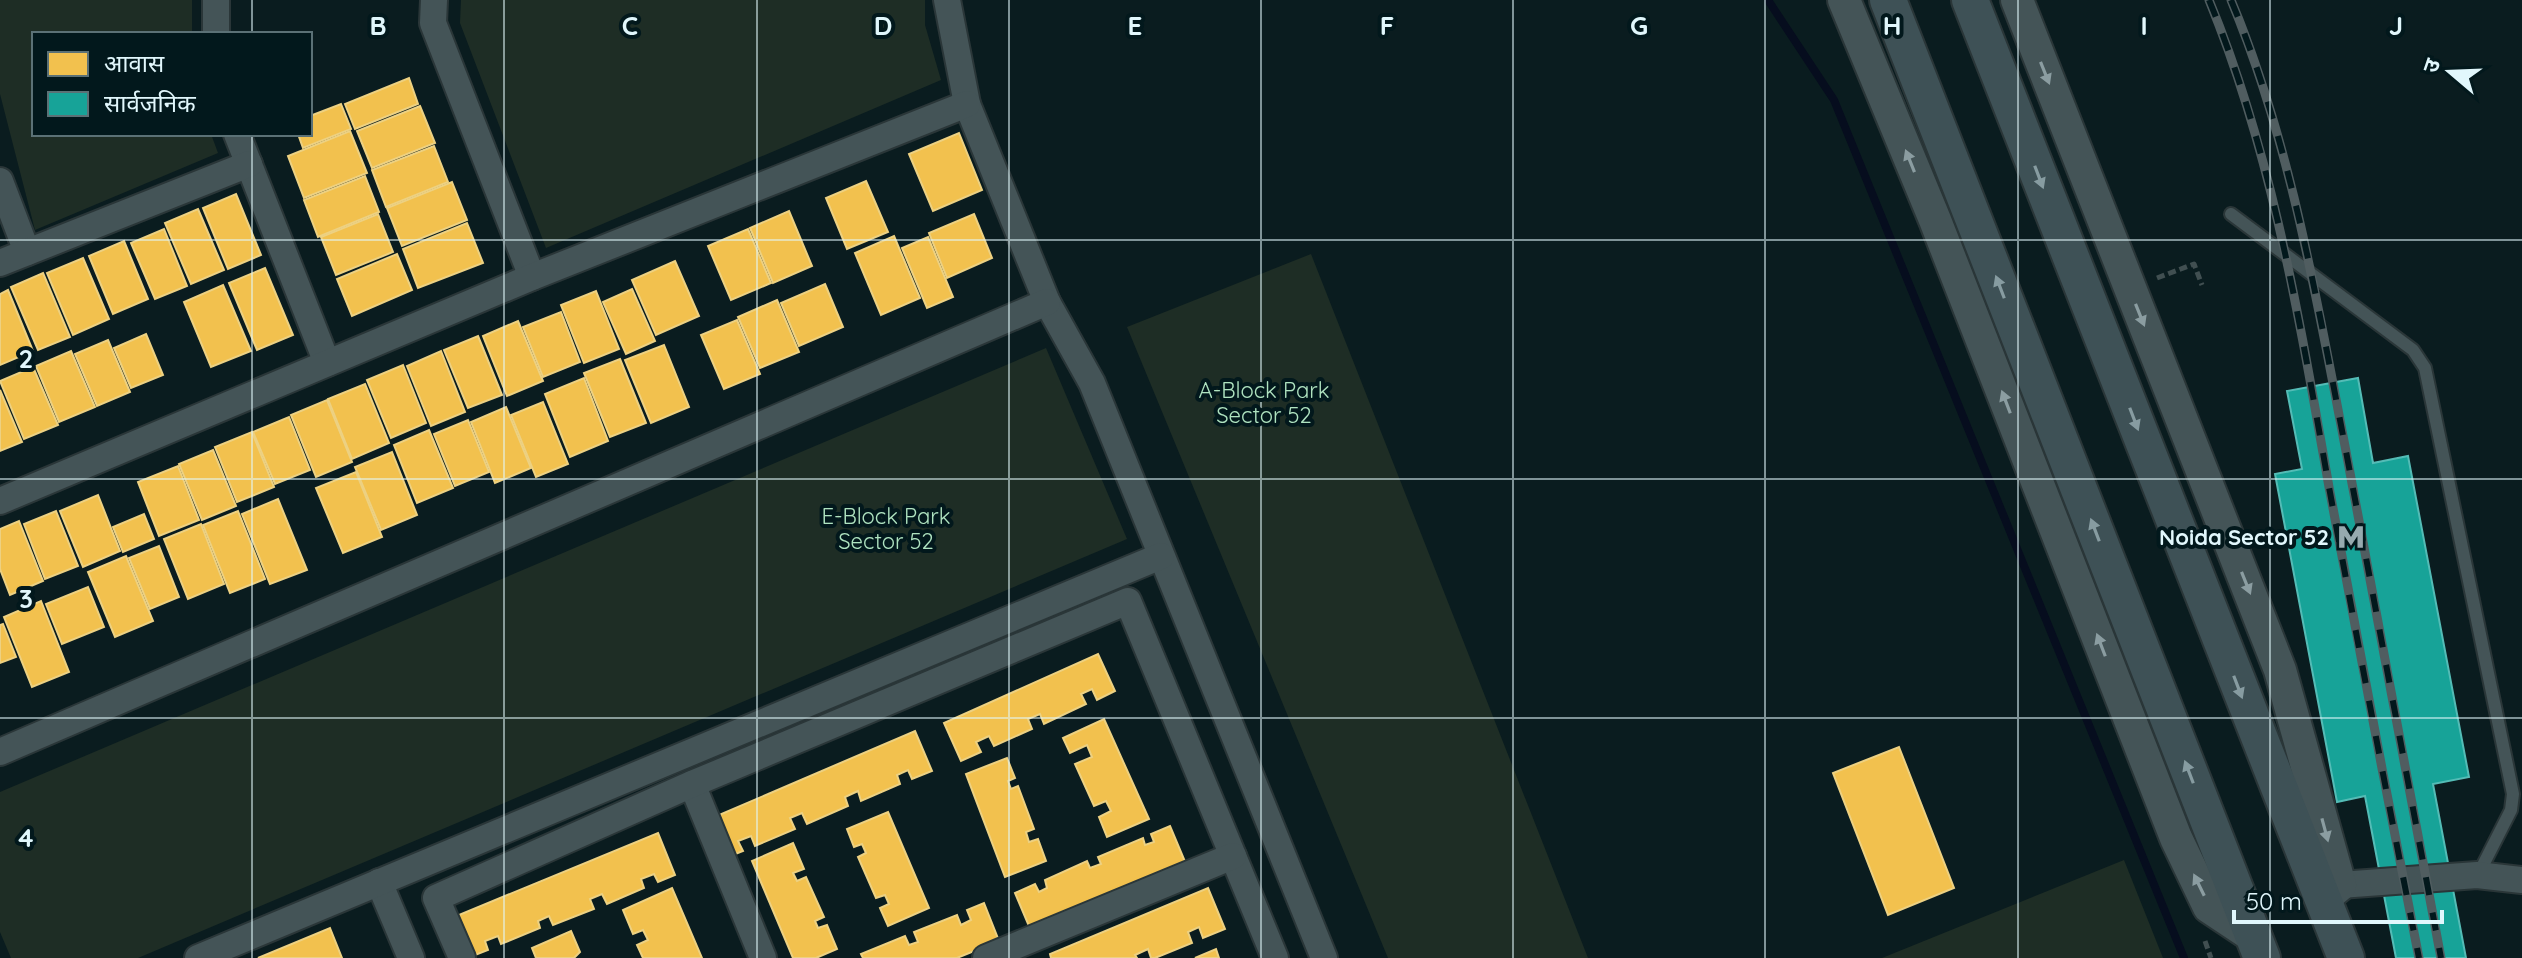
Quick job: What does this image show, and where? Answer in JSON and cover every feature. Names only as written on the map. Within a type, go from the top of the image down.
[{"type":"main road","points":[[1888,0],[2258,948]]},
{"type":"main road","points":[[1970,0],[2331,892],[2346,958]]},
{"type":"street","points":[[216,0],[216,32]]},
{"type":"street","points":[[434,0],[433,23],[532,277]]},
{"type":"street","points":[[947,0],[967,104],[1047,302],[1092,383],[1324,958]]},
{"type":"street","points":[[1844,0],[1935,220],[2176,838],[2209,907],[2258,948]]},
{"type":"street","points":[[2017,0],[2280,670],[2331,892],[2477,875],[2522,880]]},
{"type":"street","points":[[0,501],[532,277],[967,104]]},
{"type":"street","points":[[238,136],[327,363]]},
{"type":"street","points":[[0,263],[249,164]]},
{"type":"street","points":[[0,181],[27,252]]},
{"type":"street","points":[[0,752],[1047,302]]},
{"type":"street","points":[[198,958],[1161,556]]},
{"type":"street","points":[[462,958],[436,898],[692,784],[1128,601],[1275,958]]},
{"type":"street","points":[[692,784],[763,958]]},
{"type":"street","points":[[986,958],[1233,856]]},
{"type":"street","points":[[379,882],[411,958]]},
{"type":"lane","points":[[2231,214],[2413,350],[2425,368],[2513,794],[2511,810],[2477,875]]},
{"type":"path","points":[[2130,289],[2194,264],[2202,285]]},
{"type":"green space","points":[[0,0],[192,0],[192,32],[32,32],[32,136],[212,136],[218,153],[35,230],[0,94]]},
{"type":"green space","points":[[461,0],[925,0],[925,25],[941,80],[546,248],[460,23]]},
{"type":"green space","name":"A-Block Park Sector 52","points":[[1311,254],[1588,958],[1388,958],[1127,327]]},
{"type":"green space","name":"E-Block Park Sector 52","points":[[1046,348],[1127,539],[138,958],[11,958],[0,932],[0,792]]},
{"type":"green space","points":[[2124,860],[2163,958],[1882,958]]},
{"type":"building: आवास","points":[[409,78],[418,104],[355,129],[345,104]]},
{"type":"building: आवास","points":[[341,104],[351,129],[303,148],[299,136],[312,136],[312,115]]},
{"type":"building: आवास","points":[[420,106],[435,143],[372,168],[357,131]]},
{"type":"building: आवास","points":[[350,131],[367,173],[304,198],[288,156]]},
{"type":"building: आवास","points":[[959,133],[982,190],[933,211],[909,154]]},
{"type":"building: आवास","points":[[434,146],[448,182],[386,207],[372,170]]},
{"type":"building: आवास","points":[[365,176],[379,212],[318,237],[304,200]]},
{"type":"building: आवास","points":[[866,181],[888,232],[847,249],[826,198]]},
{"type":"building: आवास","points":[[452,182],[467,220],[402,246],[387,208]]},
{"type":"building: आवास","points":[[236,194],[261,255],[228,269],[203,208]]},
{"type":"building: आवास","points":[[198,209],[224,270],[191,284],[165,223]]},
{"type":"building: आवास","points":[[789,211],[812,266],[773,283],[750,228]]},
{"type":"building: आवास","points":[[378,214],[393,252],[336,275],[321,237]]},
{"type":"building: आवास","points":[[974,214],[992,258],[947,278],[929,233]]},
{"type":"building: आवास","points":[[467,223],[483,263],[418,288],[403,249]]},
{"type":"building: आवास","points":[[164,229],[187,286],[155,299],[131,243]]},
{"type":"building: आवास","points":[[748,229],[771,283],[731,300],[708,246]]},
{"type":"building: आवास","points":[[894,236],[920,298],[881,315],[855,253]]},
{"type":"building: आवास","points":[[928,237],[953,297],[927,308],[902,248]]},
{"type":"building: आवास","points":[[124,241],[148,299],[113,314],[89,256]]},
{"type":"building: आवास","points":[[397,254],[412,290],[352,316],[337,279]]},
{"type":"building: आवास","points":[[83,258],[109,319],[73,335],[47,273]]},
{"type":"building: आवास","points":[[675,261],[699,316],[656,335],[632,280]]},
{"type":"building: आवास","points":[[265,268],[293,335],[257,350],[229,283]]},
{"type":"building: आवास","points":[[43,273],[70,337],[38,350],[11,287]]},
{"type":"building: आवास","points":[[825,284],[843,327],[799,346],[781,303]]},
{"type":"building: आवास","points":[[223,285],[251,351],[211,367],[184,302]]},
{"type":"building: आवास","points":[[632,289],[655,341],[626,354],[603,302]]},
{"type":"building: आवास","points":[[8,290],[33,351],[0,365],[0,294]]},
{"type":"building: आवास","points":[[596,291],[619,349],[584,363],[561,305]]},
{"type":"building: आवास","points":[[777,300],[799,352],[760,368],[738,317]]},
{"type":"building: आवास","points":[[561,312],[580,362],[543,377],[523,327]]},
{"type":"building: आवास","points":[[737,320],[760,374],[724,389],[701,335]]},
{"type":"building: आवास","points":[[518,321],[543,381],[507,396],[483,336]]},
{"type":"building: आवास","points":[[146,334],[163,375],[131,388],[114,348]]},
{"type":"building: आवास","points":[[478,336],[502,395],[468,408],[444,350]]},
{"type":"building: आवास","points":[[108,340],[130,392],[97,406],[75,354]]},
{"type":"building: आवास","points":[[664,345],[689,407],[651,423],[625,360]]},
{"type":"building: आवास","points":[[71,351],[95,407],[59,422],[36,366]]},
{"type":"building: आवास","points":[[441,351],[465,412],[431,426],[407,366]]},
{"type":"building: आवास","points":[[620,359],[646,423],[610,437],[584,373]]},
{"type":"building: आवास","points":[[403,365],[426,423],[391,438],[367,380]]},
{"type":"building: आवास","points":[[33,367],[58,425],[24,439],[0,381]]},
{"type":"building: आवास","points":[[584,378],[608,441],[570,457],[545,394]]},
{"type":"building: आवास","points":[[365,384],[389,443],[352,459],[328,399]]},
{"type":"building: आवास","points":[[0,390],[22,442],[0,451]]},
{"type":"building: आवास","points":[[327,400],[352,462],[316,477],[291,415]]},
{"type":"building: आवास","points":[[543,402],[568,464],[536,477],[511,415]]},
{"type":"building: आवास","points":[[506,407],[531,468],[495,483],[471,422]]},
{"type":"building: आवास","points":[[289,417],[310,470],[275,484],[253,432]]},
{"type":"building: आवास","points":[[468,420],[489,472],[455,486],[434,434]]},
{"type":"building: आवास","points":[[429,430],[453,488],[417,503],[394,445]]},
{"type":"building: आवास","points":[[252,432],[274,487],[237,502],[215,447]]},
{"type":"building: आवास","points":[[213,450],[236,506],[202,520],[179,464]]},
{"type":"building: आवास","points":[[392,452],[417,515],[381,530],[355,467]]},
{"type":"building: आवास","points":[[178,466],[199,520],[159,536],[138,482]]},
{"type":"building: आवास","points":[[356,472],[382,537],[343,553],[316,488]]},
{"type":"building: आवास","points":[[98,495],[120,551],[83,567],[60,511]]},
{"type":"building: आवास","points":[[278,499],[307,570],[270,584],[242,514]]},
{"type":"building: आवास","points":[[56,511],[78,566],[45,579],[24,524]]},
{"type":"building: आवास","points":[[238,511],[265,579],[230,593],[203,525]]},
{"type":"building: आवास","points":[[144,514],[154,539],[123,552],[113,527]]},
{"type":"building: आवास","points":[[19,521],[43,581],[10,595],[0,569],[0,529]]},
{"type":"building: आवास","points":[[201,524],[224,584],[188,599],[164,539]]},
{"type":"building: आवास","points":[[159,546],[179,597],[150,609],[129,558]]},
{"type":"building: आवास","points":[[126,556],[153,621],[115,637],[88,572]]},
{"type":"building: आवास","points":[[88,587],[104,627],[62,644],[46,604]]},
{"type":"building: आवास","points":[[41,601],[69,672],[32,687],[4,617]]},
{"type":"building: आवास","points":[[3,624],[16,657],[0,663],[0,625]]},
{"type":"building: आवास","points":[[1098,654],[1115,691],[1097,700],[1092,689],[1081,694],[1086,704],[1044,724],[1040,714],[1028,719],[1032,729],[994,746],[989,736],[976,742],[981,752],[961,761],[944,723]]},
{"type":"building: आवास","points":[[1104,719],[1149,819],[1107,837],[1099,817],[1111,811],[1106,801],[1094,806],[1075,764],[1092,757],[1087,745],[1070,753],[1063,738]]},
{"type":"building: आवास","points":[[915,731],[932,771],[912,779],[908,770],[897,775],[900,784],[861,801],[858,791],[845,797],[848,806],[807,824],[802,813],[790,818],[795,829],[755,846],[751,836],[738,841],[743,851],[728,857],[712,818]]},
{"type":"building: आवास","points":[[1899,747],[1954,888],[1888,915],[1833,773]]},
{"type":"building: आवास","points":[[1007,758],[1015,778],[1008,781],[1011,789],[1018,786],[1034,829],[1026,832],[1029,842],[1038,839],[1046,861],[1005,877],[966,774]]},
{"type":"building: आवास","points":[[888,812],[929,908],[888,926],[880,908],[889,904],[885,895],[876,898],[858,857],[866,853],[862,844],[854,847],[847,829]]},
{"type":"building: आवास","points":[[1170,826],[1186,864],[1031,931],[1015,893],[1035,884],[1039,892],[1047,888],[1045,880],[1087,861],[1090,868],[1101,864],[1098,857],[1143,838],[1145,845],[1154,842],[1151,834]]},
{"type":"building: आवास","points":[[658,833],[675,875],[658,882],[654,874],[641,879],[644,888],[607,904],[602,894],[590,899],[594,909],[553,925],[549,916],[538,921],[540,928],[501,944],[498,936],[485,941],[488,950],[470,957],[454,917]]},
{"type":"building: आवास","points":[[793,843],[804,869],[793,873],[797,881],[806,877],[824,917],[815,921],[818,928],[827,925],[837,949],[816,958],[793,958],[752,861]]},
{"type":"building: आवास","points":[[672,888],[702,958],[643,958],[637,945],[648,940],[643,930],[633,934],[623,910]]},
{"type":"building: आवास","points":[[1208,888],[1225,929],[1203,938],[1199,927],[1188,932],[1192,943],[1155,958],[1151,958],[1148,949],[1135,955],[1137,958],[1051,958],[1050,954]]},
{"type":"building: आवास","points":[[984,903],[999,941],[957,958],[863,958],[861,954],[905,936],[909,945],[918,942],[914,932],[957,915],[961,925],[971,920],[967,910]]},
{"type":"building: आवास","points":[[330,928],[342,958],[258,958]]},
{"type":"building: आवास","points":[[571,931],[580,952],[574,958],[536,958],[532,948]]},
{"type":"building: आवास","points":[[1216,949],[1219,958],[1195,958]]},
{"type":"building: सार्वजनिक","name":"Noida Sector 52","points":[[2358,378],[2373,463],[2408,456],[2469,777],[2433,784],[2466,958],[2396,958],[2365,796],[2337,802],[2275,474],[2302,469],[2287,391]]},
{"type":"waterway","points":[[1768,0],[1834,100],[2184,958]]},
{"type":"railway","points":[[2209,0],[2251,118],[2282,240],[2419,958]]},
{"type":"railway","points":[[2231,0],[2270,108],[2312,276],[2441,958]]},
{"type":"place","name":"Noida Sector 52","points":[[2351,537]]}]
